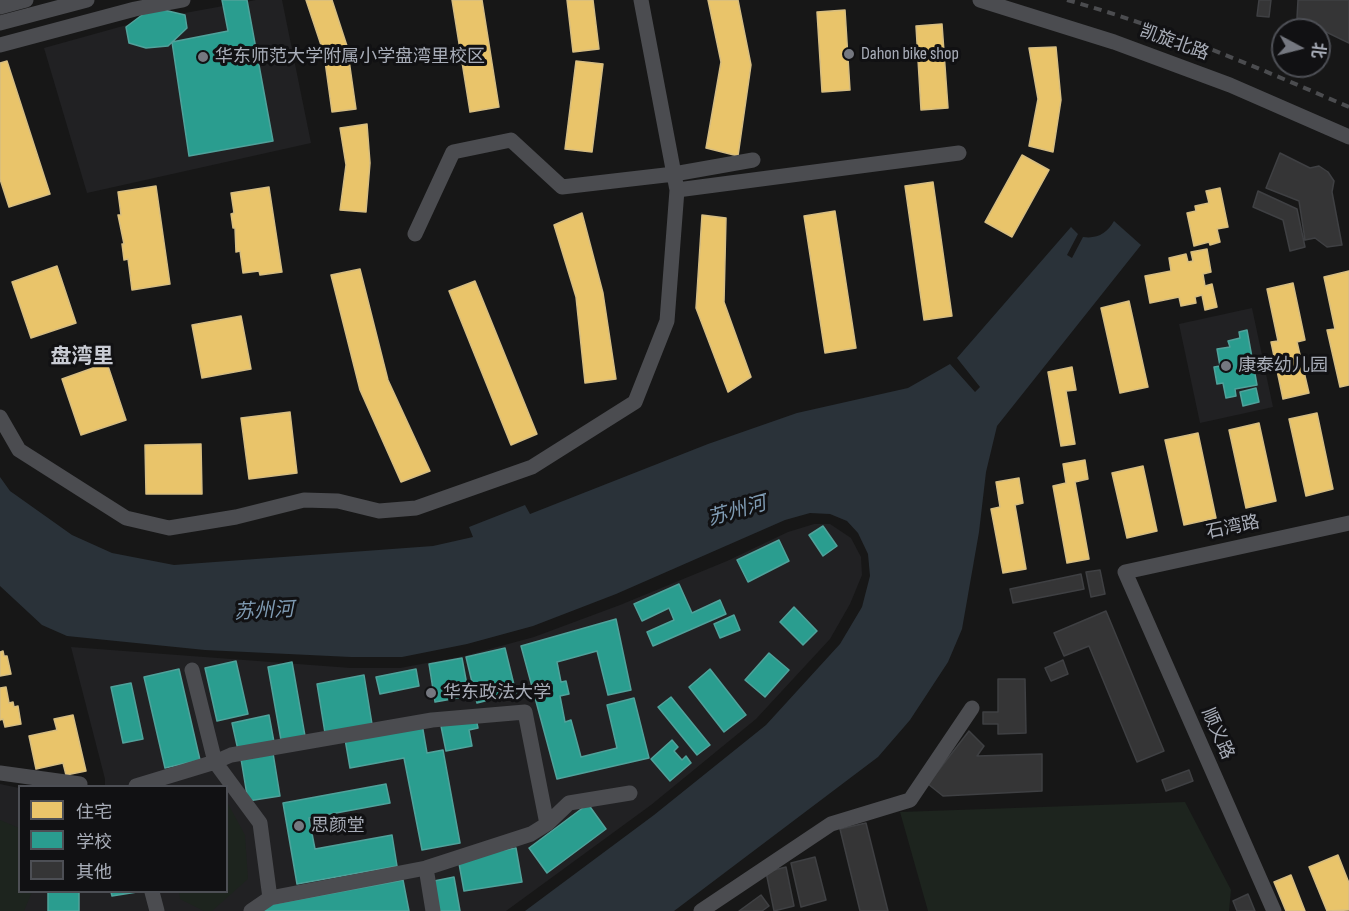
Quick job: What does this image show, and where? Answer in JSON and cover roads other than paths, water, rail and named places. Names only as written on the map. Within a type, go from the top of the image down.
[{"type":"street","points":[[0,7],[26,0]]},
{"type":"street","points":[[0,23],[87,0]]},
{"type":"street","points":[[0,45],[135,9],[183,0]]},
{"type":"street","points":[[0,417],[19,450],[126,518],[169,528],[236,517],[304,500],[338,501],[378,511],[416,508],[532,467],[635,402],[667,321],[677,190],[641,0]]},
{"type":"street","name":"凯旋北路","points":[[980,0],[1114,42],[1230,85],[1349,137]]},
{"type":"street","points":[[415,234],[453,152],[511,140],[562,187],[674,174],[753,160]]},
{"type":"street","points":[[677,190],[959,153]]},
{"type":"street","name":"石湾路","points":[[1125,572],[1349,522]]},
{"type":"street","name":"顺义路","points":[[1125,572],[1274,911]]},
{"type":"street","points":[[192,670],[215,762],[260,823],[261,906],[426,868],[531,834],[547,824],[569,803],[630,793]]},
{"type":"street","points":[[701,911],[831,824],[910,800],[972,708]]},
{"type":"street","points":[[139,785],[231,755],[432,720],[525,712],[547,824]]},
{"type":"street","points":[[0,773],[80,784]]},
{"type":"street","points":[[426,868],[433,911]]},
{"type":"street","points":[[152,893],[156,911]]},
{"type":"water","name":"苏州河","points":[[1114,221],[1141,245],[997,426],[986,472],[979,532],[962,629],[948,662],[910,720],[878,757],[674,911],[525,911],[654,815],[766,725],[840,644],[862,607],[870,576],[868,554],[858,533],[847,521],[830,514],[810,513],[785,520],[616,594],[533,626],[467,644],[402,657],[351,657],[205,650],[67,636],[42,625],[0,586],[0,477],[10,491],[72,535],[112,553],[174,565],[433,546],[473,537],[469,527],[525,505],[530,514],[708,444],[797,413],[908,388],[950,364],[975,392],[980,387],[957,358],[1071,227],[1078,234],[1067,255],[1072,258],[1083,237],[1102,234]]},
{"type":"railway","points":[[1067,0],[1174,35],[1349,107]]},
{"type":"place","name":"Dahon bike shop","points":[[849,54]]},
{"type":"place","name":"华东师范大学附属小学盘湾里校区","points":[[203,57]]},
{"type":"place","name":"康泰幼儿园","points":[[1226,366]]},
{"type":"place","name":"华东政法大学","points":[[431,693]]},
{"type":"place","name":"思颜堂","points":[[299,826]]},
{"type":"district","name":"盘湾里","points":[[82,358]]}]
